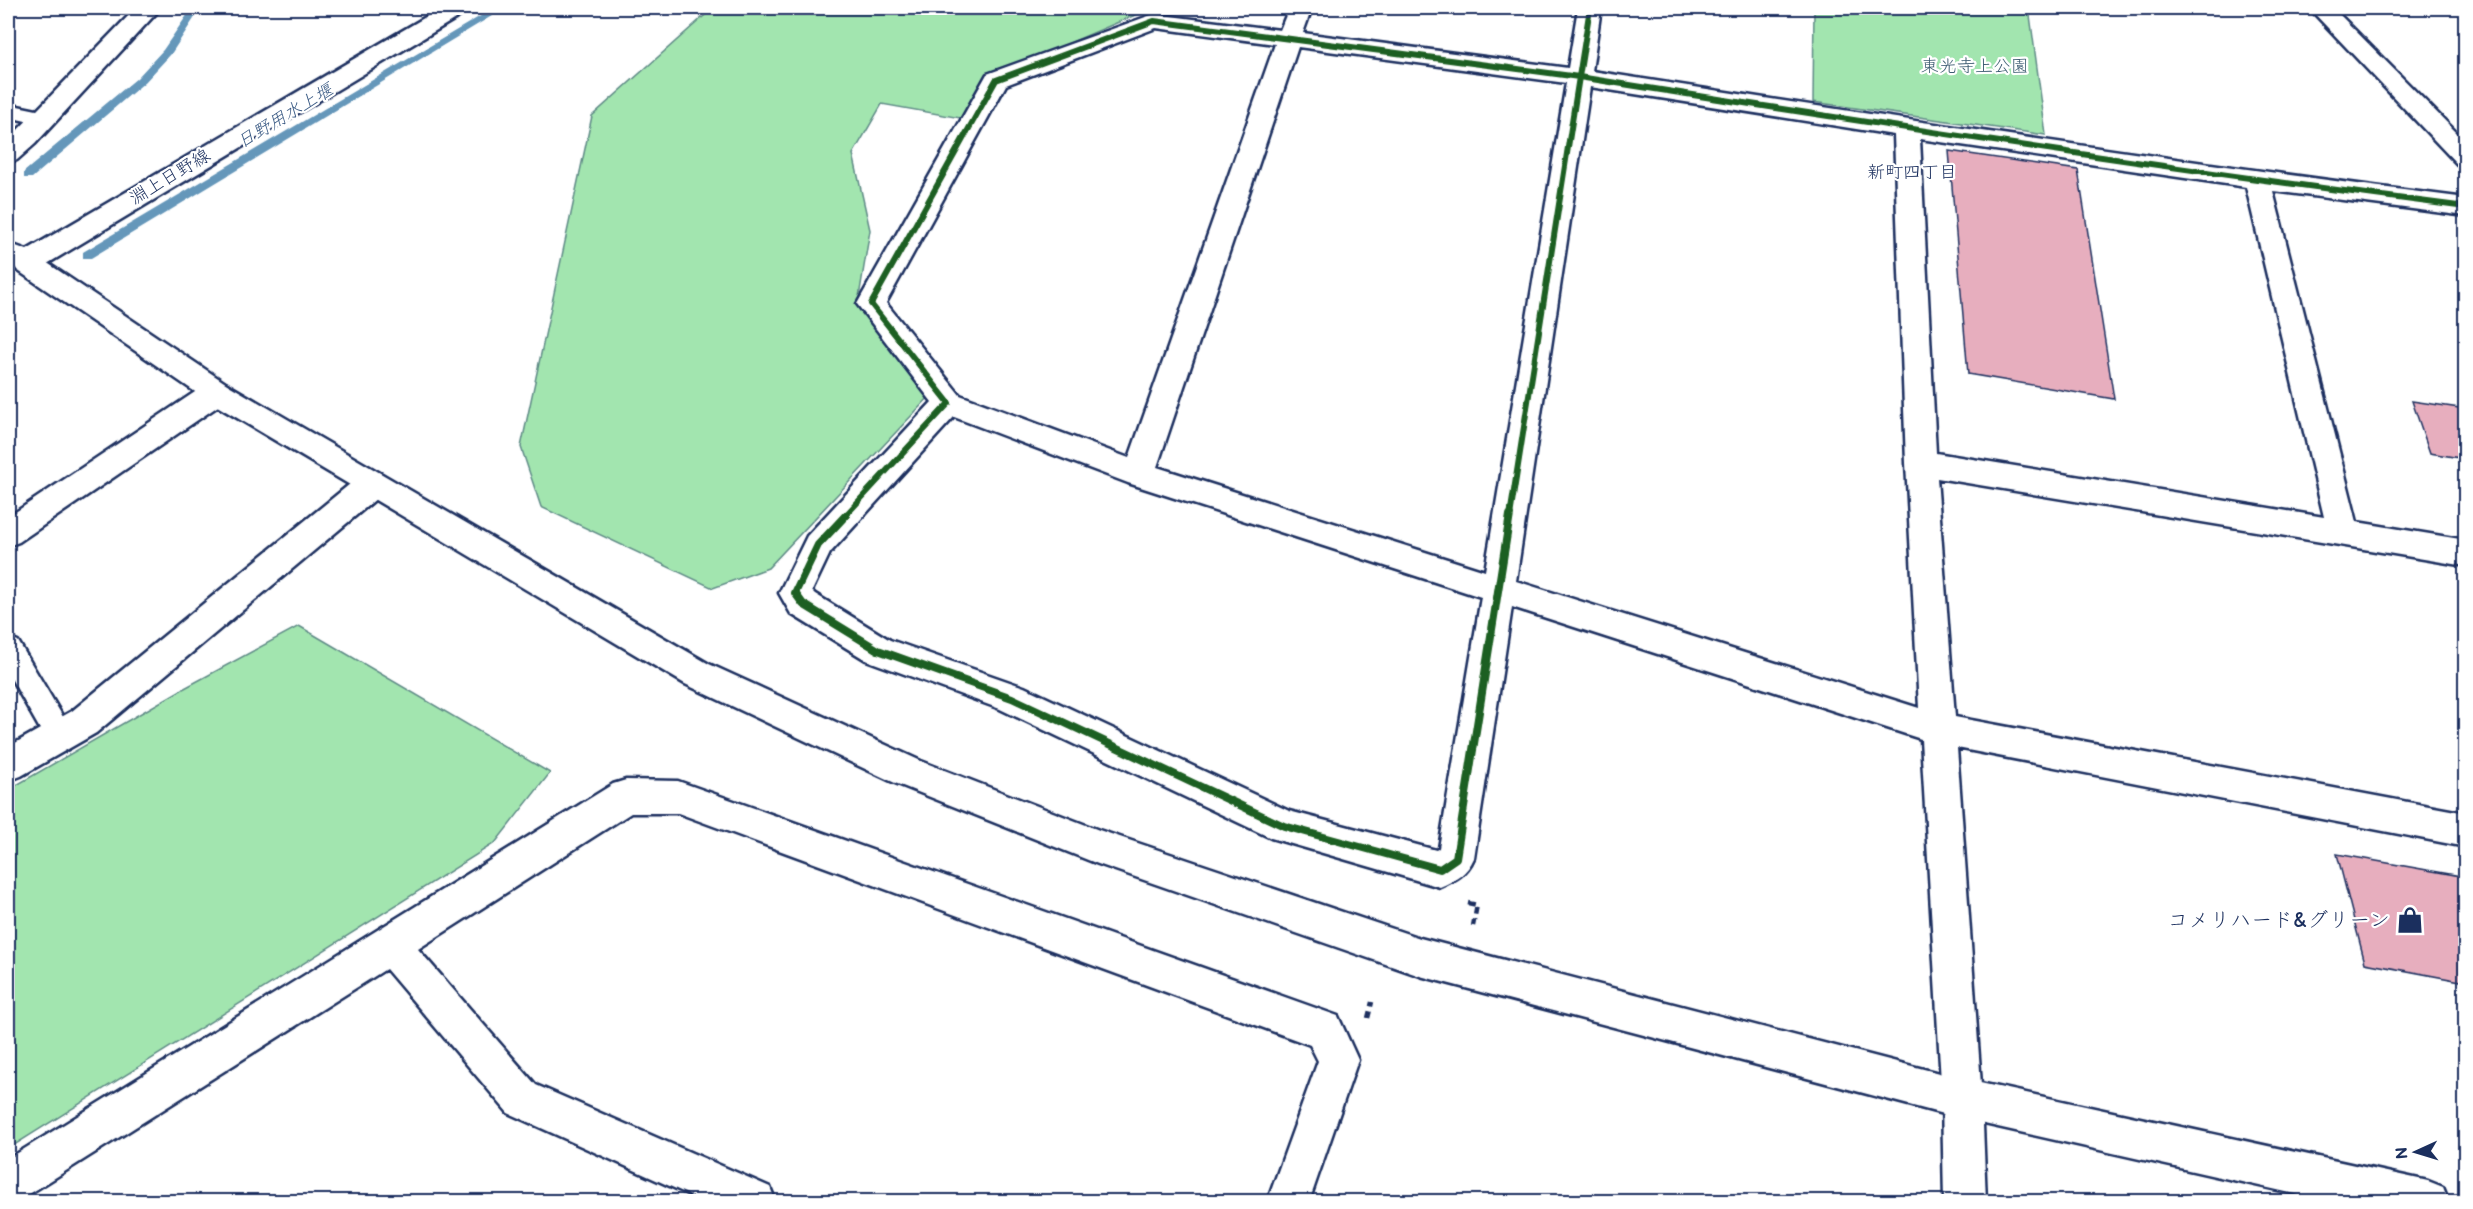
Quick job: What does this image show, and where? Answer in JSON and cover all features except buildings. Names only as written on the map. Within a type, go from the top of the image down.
[{"type":"street","points":[[8,154],[149,8]]},
{"type":"street","name":"淵上日野線","points":[[17,257],[458,8]]},
{"type":"street","points":[[1139,474],[1300,8]]},
{"type":"street","points":[[949,403],[818,545],[795,593],[803,604],[878,650],[1012,698],[1284,826],[1440,869],[1456,858],[1590,8]]},
{"type":"street","points":[[2320,8],[2466,158]]},
{"type":"street","points":[[2466,207],[2257,180],[1906,129],[1579,77],[1154,21],[996,80],[871,304],[949,403],[1139,474],[1938,729],[2466,830]]},
{"type":"street","points":[[1906,129],[1921,463],[1962,1099],[1965,1202]]},
{"type":"street","points":[[2257,180],[2344,532]]},
{"type":"street","points":[[17,257],[217,392],[697,674],[908,772],[1098,847],[1420,957],[1962,1099],[2428,1202]]},
{"type":"street","points":[[8,533],[217,392]]},
{"type":"street","points":[[1921,463],[2466,553]]},
{"type":"street","points":[[8,765],[84,722],[372,484]]},
{"type":"street","points":[[8,1183],[506,875],[626,796],[678,797],[1324,1030],[1338,1060],[1288,1202]]},
{"type":"street","points":[[390,945],[522,1099],[755,1202]]},
{"type":"lane","points":[[8,111],[44,118]]},
{"type":"lane","points":[[8,649],[59,736]]},
{"type":"path","points":[[1473,927],[1477,905]]},
{"type":"path","points":[[1367,1019],[1372,1002]]},
{"type":"green space","points":[[713,8],[1146,8],[1147,10],[989,77],[966,119],[882,104],[853,154],[870,230],[858,303],[931,395],[768,568],[713,588],[541,507],[521,447],[592,116]]},
{"type":"green space","name":"東光寺上公園","points":[[1814,8],[2029,8],[2046,135],[1813,102]]},
{"type":"green space","points":[[299,626],[550,773],[495,843],[8,1149],[8,790],[181,690]]},
{"type":"waterway","points":[[28,175],[141,80],[167,52],[196,8]]},
{"type":"waterway","name":"日野用水上堰","points":[[87,255],[500,8]]},
{"type":"cycle path","points":[[1590,8],[1579,77],[1456,858],[1440,869],[1284,826],[1012,698],[878,650],[803,604],[795,593],[818,545],[949,403],[871,304],[996,80],[1154,21],[1579,77],[1907,129],[2257,180],[2466,207]]},
{"type":"place","name":"コメリハード&グリーン","points":[[2410,920]]},
{"type":"district","name":"新町四丁目","points":[[1912,172]]}]
